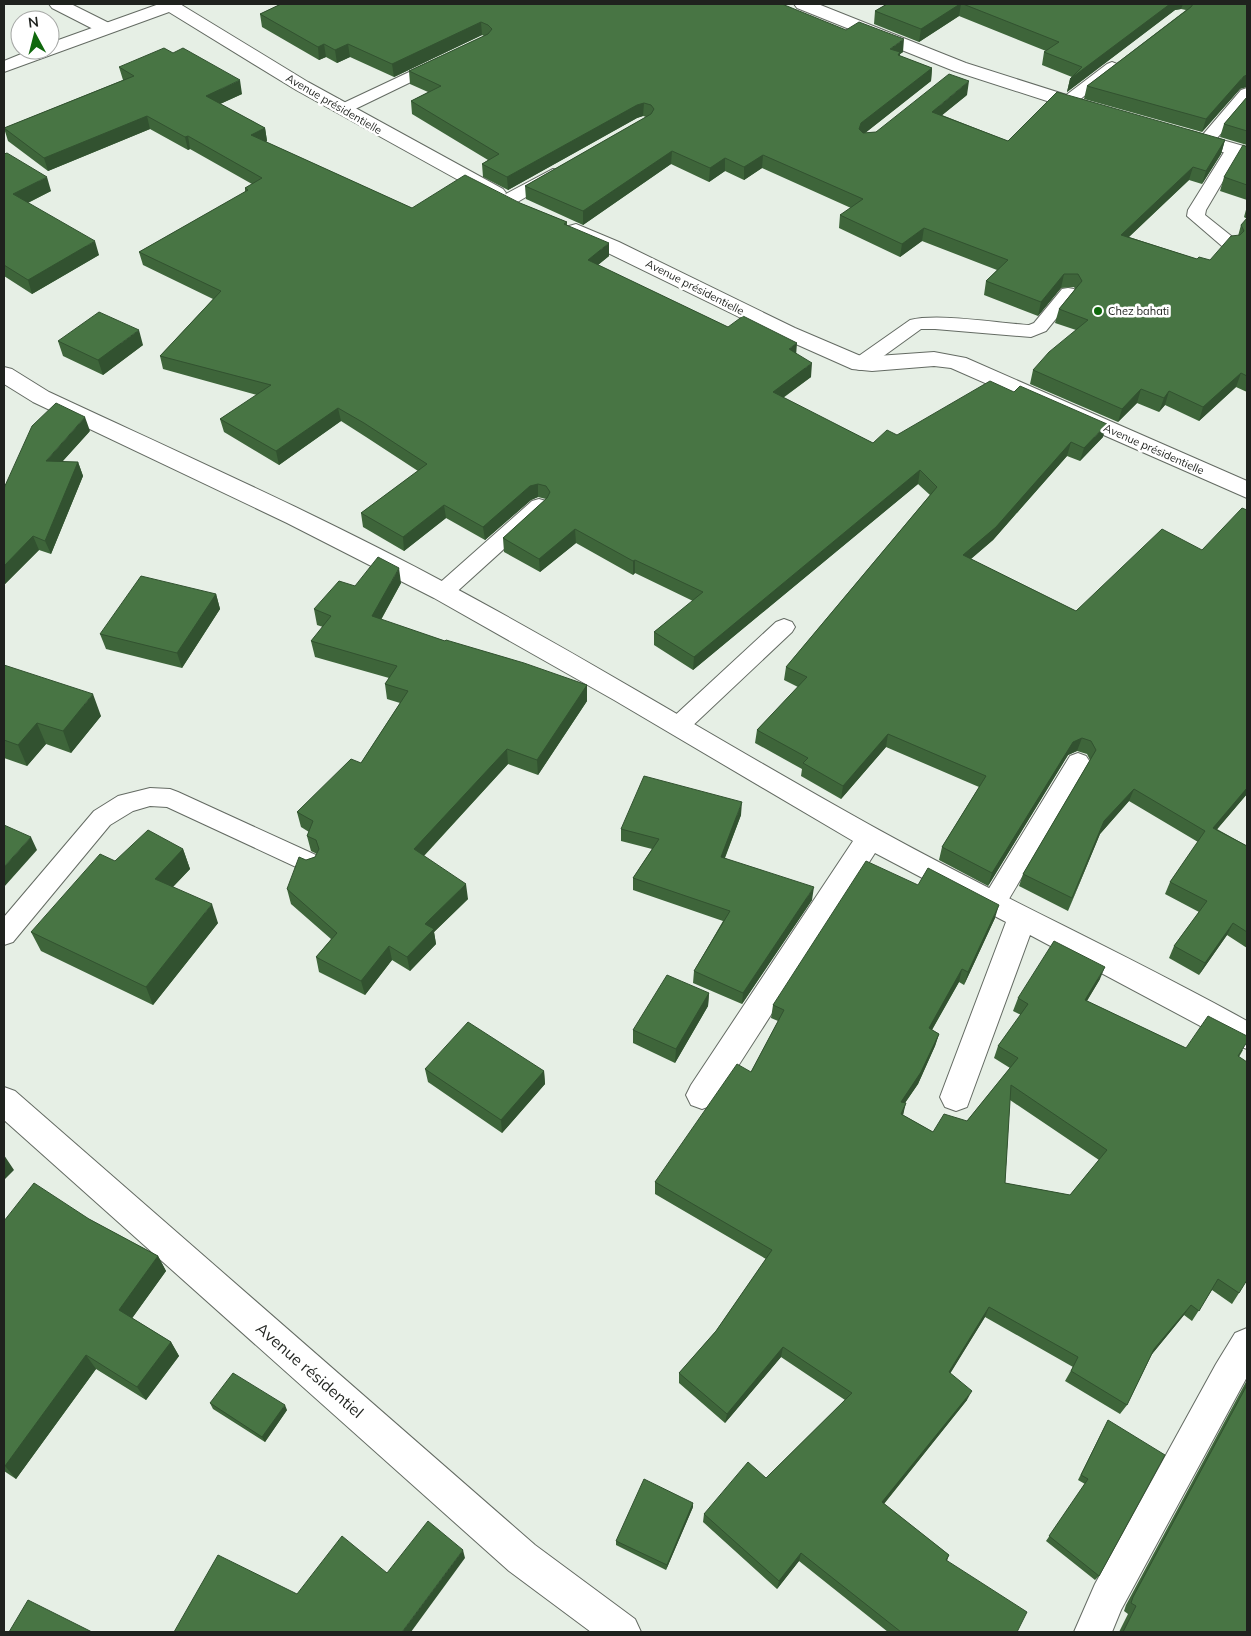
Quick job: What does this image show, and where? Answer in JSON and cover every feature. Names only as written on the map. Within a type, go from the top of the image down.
[{"type":"street","points":[[58,4],[105,28]]},
{"type":"street","points":[[60,46],[172,4]]},
{"type":"street","name":"Avenue présidentielle","points":[[172,4],[343,109],[464,177],[529,210]]},
{"type":"street","points":[[803,4],[960,66],[1067,102],[1103,112]]},
{"type":"street","points":[[4,66],[21,60]]},
{"type":"street","points":[[1174,132],[1240,151]]},
{"type":"street","name":"Avenue présidentielle","points":[[556,222],[626,251],[754,316],[860,364],[874,365],[934,358],[958,363],[1247,490]]},
{"type":"street","points":[[4,374],[41,397],[296,517],[443,592],[679,726],[870,838],[1184,1001],[1247,1036]]},
{"type":"street","points":[[702,1095],[870,838]]},
{"type":"street","points":[[956,1097],[1022,917]]},
{"type":"street","name":"Avenue résidentiel","points":[[4,1101],[522,1558],[622,1632]]},
{"type":"street","points":[[1093,1632],[1117,1580],[1228,1376],[1247,1345]]},
{"type":"lane","points":[[343,109],[457,55]]},
{"type":"lane","points":[[1067,102],[1128,56]]},
{"type":"lane","points":[[945,79],[960,66]]},
{"type":"lane","points":[[1206,141],[1247,93]]},
{"type":"lane","points":[[1229,243],[1196,216],[1197,210],[1240,151]]},
{"type":"lane","points":[[508,200],[567,166]]},
{"type":"lane","points":[[860,364],[916,324],[935,323],[1030,331],[1040,327],[1068,293]]},
{"type":"lane","points":[[443,592],[539,506]]},
{"type":"lane","points":[[679,726],[784,627]]},
{"type":"lane","points":[[994,902],[1078,762]]},
{"type":"lane","points":[[4,935],[102,818],[126,803],[150,797],[170,798],[309,863]]},
{"type":"building","points":[[281,4],[782,4],[846,30],[859,22],[904,39],[890,49],[900,52],[898,55],[932,68],[861,123],[859,129],[863,133],[876,132],[949,74],[969,81],[932,112],[1008,141],[1057,92],[1225,140],[1206,171],[1193,167],[1121,235],[1197,259],[1199,257],[1210,260],[1231,236],[1240,235],[1244,231],[1241,225],[1247,218],[1247,376],[1241,373],[1203,407],[1169,391],[1164,398],[1141,389],[1122,409],[1033,370],[1049,352],[1088,320],[1059,309],[1082,281],[1078,274],[1064,274],[1041,302],[986,281],[1008,260],[924,228],[902,244],[840,215],[863,199],[763,155],[744,167],[725,158],[710,168],[672,151],[583,211],[525,186],[651,114],[654,109],[651,105],[644,103],[637,105],[507,177],[482,164],[499,154],[411,101],[441,86],[409,71],[488,34],[492,29],[488,25],[481,22],[392,64],[348,44],[335,50],[324,44],[318,47],[260,14]]},
{"type":"building","points":[[887,4],[960,4],[921,29],[875,11]]},
{"type":"building","points":[[963,4],[1170,4],[1070,79],[1082,67],[1044,52],[1059,42]]},
{"type":"building","points":[[1193,4],[1247,4],[1247,75],[1244,76],[1206,119],[1087,86],[1191,7]]},
{"type":"building","points":[[164,48],[173,53],[183,48],[240,80],[206,96],[265,128],[251,135],[412,208],[465,175],[520,203],[567,222],[564,224],[609,243],[588,260],[728,327],[743,316],[797,343],[789,349],[812,363],[773,392],[873,443],[887,430],[897,435],[990,381],[1014,392],[1020,386],[1107,424],[1084,448],[1071,442],[996,527],[963,555],[1076,611],[1162,529],[1202,550],[1242,508],[1247,510],[1247,788],[1213,828],[1247,846],[1247,932],[1233,923],[1205,963],[1174,946],[1207,901],[1170,882],[1205,831],[1134,789],[1104,821],[1072,898],[1023,874],[1096,750],[1091,741],[1082,738],[1073,742],[992,873],[942,847],[986,776],[888,734],[843,786],[803,763],[808,758],[757,730],[807,677],[786,667],[937,487],[920,470],[694,657],[654,632],[703,592],[635,560],[633,561],[575,529],[539,559],[503,538],[547,498],[550,492],[546,486],[538,484],[530,486],[483,527],[444,505],[403,537],[361,513],[427,464],[364,423],[338,408],[276,451],[220,419],[271,385],[160,356],[221,291],[139,252],[248,190],[245,188],[262,178],[188,136],[185,137],[147,116],[44,158],[4,128],[134,76],[119,67]]},
{"type":"building","points":[[1247,97],[1247,131],[1224,124]]},
{"type":"building","points":[[1243,145],[1247,147],[1247,185],[1224,177]]},
{"type":"building","points":[[7,153],[47,177],[13,194],[95,241],[28,280],[4,265],[4,154]]},
{"type":"building","points":[[99,312],[139,330],[98,360],[58,341]]},
{"type":"building","points":[[56,403],[85,417],[46,461],[78,462],[45,541],[33,536],[4,566],[4,488],[32,426]]},
{"type":"building","points":[[378,557],[399,568],[372,616],[445,641],[524,663],[587,685],[537,760],[507,749],[414,849],[466,884],[425,924],[434,929],[407,957],[389,946],[361,981],[316,957],[337,933],[287,889],[299,857],[306,860],[315,857],[319,849],[316,840],[307,836],[313,821],[297,812],[351,759],[361,763],[408,691],[385,684],[397,666],[311,641],[331,616],[314,609],[339,581],[355,586]]},
{"type":"building","points":[[141,576],[216,594],[177,653],[100,634]]},
{"type":"building","points":[[4,665],[93,694],[63,731],[37,723],[18,745],[4,740]]},
{"type":"building","points":[[644,776],[742,802],[721,857],[814,887],[743,993],[694,971],[730,911],[633,878],[659,839],[621,829]]},
{"type":"building","points":[[4,825],[31,837],[4,867]]},
{"type":"building","points":[[148,830],[183,849],[155,879],[212,904],[146,987],[31,932],[100,854],[115,861]]},
{"type":"building","points":[[866,861],[918,885],[928,868],[999,905],[968,972],[962,969],[929,1028],[939,1034],[921,1072],[901,1102],[906,1103],[901,1114],[933,1132],[944,1114],[967,1121],[1018,1058],[998,1046],[1028,1004],[1018,998],[1054,941],[1105,967],[1085,1000],[1186,1048],[1208,1016],[1247,1036],[1247,1042],[1238,1056],[1247,1062],[1247,1280],[1239,1293],[1218,1279],[1199,1311],[1191,1305],[1154,1349],[1127,1405],[1071,1371],[1078,1357],[989,1307],[949,1372],[972,1391],[882,1502],[949,1555],[946,1560],[1027,1612],[1017,1632],[901,1632],[801,1553],[779,1581],[704,1514],[748,1462],[766,1478],[852,1393],[783,1347],[727,1414],[679,1373],[716,1331],[772,1250],[655,1182],[737,1064],[751,1072],[784,1010],[773,1005]],"holes":[[[1011,1085],[1107,1150],[1070,1195],[1005,1183]]]},
{"type":"building","points":[[667,975],[709,993],[676,1049],[633,1030]]},
{"type":"building","points":[[468,1022],[544,1071],[501,1120],[425,1069]]},
{"type":"building","points":[[34,1183],[89,1219],[158,1256],[119,1310],[171,1342],[137,1387],[86,1355],[4,1466],[4,1221]]},
{"type":"building","points":[[233,1373],[285,1405],[262,1437],[210,1403]]},
{"type":"building","points":[[1247,1385],[1247,1632],[1123,1632],[1136,1606],[1131,1603],[1133,1597]]},
{"type":"building","points":[[1108,1420],[1165,1455],[1099,1576],[1049,1536],[1088,1479],[1081,1475]]},
{"type":"building","points":[[644,1479],[693,1503],[667,1565],[616,1541]]},
{"type":"building","points":[[428,1521],[463,1550],[402,1632],[174,1632],[218,1555],[297,1594],[342,1536],[387,1573]]},
{"type":"building","points":[[28,1600],[92,1632],[9,1632]]},
{"type":"place","name":"Chez bahati","points":[[1098,311]]}]
